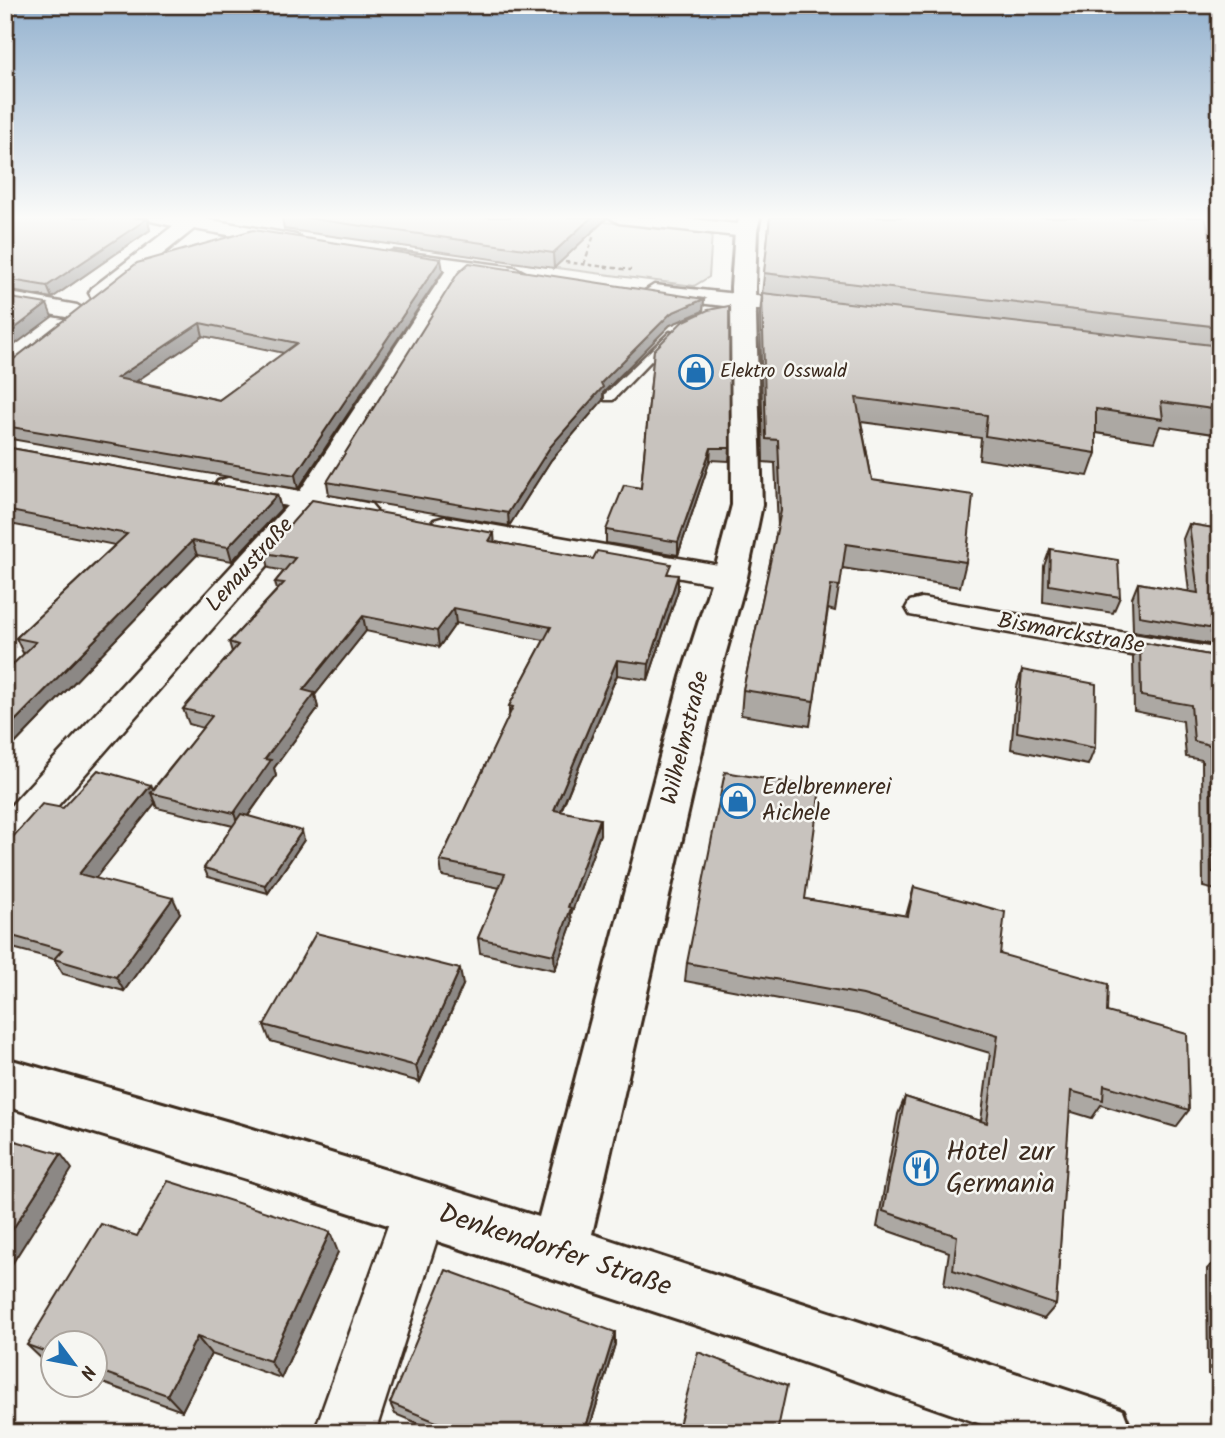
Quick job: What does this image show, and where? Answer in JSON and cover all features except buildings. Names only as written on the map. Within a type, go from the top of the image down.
[{"type":"street","points":[[56,328],[112,284]]},
{"type":"street","name":"Lenaustraße","points":[[5,839],[308,501],[446,284]]},
{"type":"street","points":[[649,284],[737,308],[832,312]]},
{"type":"street","name":"Wilhelmstraße","points":[[559,1252],[700,677],[730,577],[747,505],[748,480],[737,308],[740,284]]},
{"type":"street","points":[[5,299],[77,312]]},
{"type":"street","points":[[198,482],[730,577]]},
{"type":"street","name":"Bismarckstraße","points":[[922,608],[1220,660]]},
{"type":"street","name":"Denkendorfer Straße","points":[[5,1082],[243,1152],[559,1252],[1100,1433]]},
{"type":"street","points":[[344,1433],[420,1208]]},
{"type":"lane","points":[[610,397],[676,329]]},
{"type":"place","name":"Elektro Osswald","points":[[696,372]]},
{"type":"place","name":"Edelbrennerei Aichele","points":[[738,801]]},
{"type":"place","name":"Hotel zur Germania","points":[[921,1168]]}]
